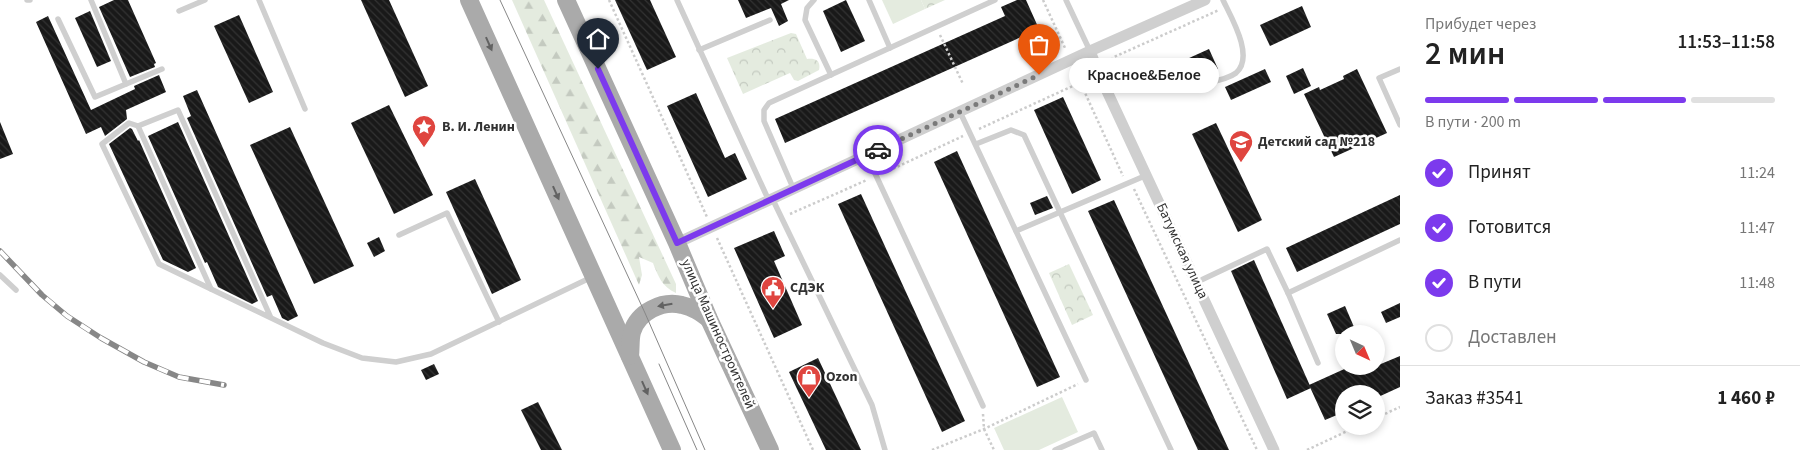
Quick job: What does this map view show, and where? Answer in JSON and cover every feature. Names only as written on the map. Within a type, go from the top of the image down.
[{"type":"main road","points":[[469,0],[672,450]]},
{"type":"main road","name":"улица Машиностроителей","points":[[566,0],[770,450]]},
{"type":"main road","points":[[630,356],[632,332],[645,313],[655,307],[668,303],[682,304],[696,310],[709,319]]},
{"type":"street","points":[[677,243],[1205,0]]},
{"type":"street","name":"Батумская улица","points":[[1090,52],[1274,450]]},
{"type":"lane","points":[[91,0],[126,84]]},
{"type":"lane","points":[[179,11],[205,0]]},
{"type":"lane","points":[[259,0],[305,109]]},
{"type":"lane","points":[[677,0],[771,201],[782,217],[872,406],[885,450]]},
{"type":"lane","points":[[814,0],[807,8],[805,20],[831,75]]},
{"type":"lane","points":[[869,0],[890,48]]},
{"type":"lane","points":[[794,190],[764,121],[764,110],[769,103],[995,0]]},
{"type":"lane","points":[[1066,0],[1090,52]]},
{"type":"lane","points":[[1206,83],[1227,77],[1236,72],[1242,64],[1244,54],[1242,41],[1223,0]]},
{"type":"lane","points":[[58,18],[95,98],[162,69]]},
{"type":"lane","points":[[699,50],[770,20]]},
{"type":"lane","points":[[1400,69],[1379,78],[1400,125]]},
{"type":"lane","points":[[271,318],[178,110],[138,126],[129,123],[102,144],[160,264],[271,318],[323,343],[362,358],[396,362],[431,354],[594,276]]},
{"type":"lane","points":[[960,112],[1086,380]]},
{"type":"lane","points":[[138,126],[212,289]]},
{"type":"lane","points":[[976,144],[1011,130],[1024,135],[1171,450]]},
{"type":"lane","points":[[867,156],[983,406]]},
{"type":"lane","points":[[1016,231],[1146,175]]},
{"type":"lane","points":[[399,235],[447,213],[499,322]]},
{"type":"lane","points":[[1288,293],[1400,240]]},
{"type":"lane","points":[[1197,282],[1267,249],[1318,364]]},
{"type":"lane","points":[[0,275],[16,290]]},
{"type":"lane","points":[[1055,450],[1094,433],[1102,450]]},
{"type":"path","points":[[1043,0],[1126,183],[1134,189],[1257,450]]},
{"type":"path","points":[[782,217],[1099,74],[1114,57],[1226,6]]},
{"type":"path","points":[[937,27],[963,84]]},
{"type":"path","points":[[932,450],[984,429],[1086,380]]},
{"type":"path","points":[[983,406],[984,429],[994,450]]},
{"type":"path","points":[[1385,414],[1400,407]]},
{"type":"path","points":[[1306,450],[1338,435]]},
{"type":"green space","points":[[512,0],[544,0],[676,284],[676,293],[664,284],[653,263],[639,257],[642,275],[639,285]]},
{"type":"green space","points":[[882,0],[921,0],[925,9],[893,24]]},
{"type":"green space","points":[[921,0],[945,0],[925,9]]},
{"type":"green space","points":[[791,33],[796,34],[807,59],[813,59],[818,62],[819,70],[798,81],[794,80],[790,73],[743,94],[727,58]]},
{"type":"green space","points":[[1069,264],[1093,315],[1072,325],[1049,273]]},
{"type":"green space","points":[[1062,397],[1078,432],[1039,450],[1004,450],[994,428]]},
{"type":"building","points":[[114,0],[128,0],[156,63],[154,64],[155,67],[130,77],[99,7]]},
{"type":"building","points":[[361,0],[389,0],[428,86],[405,97]]},
{"type":"building","points":[[615,0],[650,0],[676,57],[647,70]]},
{"type":"building","points":[[738,0],[789,0],[781,4],[788,21],[779,26],[771,8],[746,18]]},
{"type":"building","points":[[846,0],[865,41],[841,52],[823,11]]},
{"type":"building","points":[[1017,0],[1026,0],[1039,29],[785,143],[775,119],[1005,16],[1001,7]]},
{"type":"building","points":[[1302,6],[1311,27],[1270,46],[1260,25]]},
{"type":"building","points":[[90,11],[111,61],[97,67],[75,18]]},
{"type":"building","points":[[239,15],[273,92],[249,103],[214,26]]},
{"type":"building","points":[[48,16],[91,110],[135,89],[134,86],[159,75],[166,92],[126,110],[127,119],[105,136],[101,127],[86,134],[36,22]]},
{"type":"building","points":[[1209,49],[1218,69],[1177,88],[1167,68]]},
{"type":"building","points":[[1303,68],[1311,86],[1294,94],[1286,76]]},
{"type":"building","points":[[1265,69],[1271,82],[1231,100],[1225,87]]},
{"type":"building","points":[[1357,69],[1387,133],[1334,157],[1304,94],[1319,87],[1320,90],[1344,79],[1343,76]]},
{"type":"building","points":[[197,90],[298,316],[288,321],[282,318],[272,295],[267,297],[187,118],[191,116],[183,96]]},
{"type":"building","points":[[696,93],[725,158],[735,153],[747,179],[708,197],[667,106]]},
{"type":"building","points":[[1063,97],[1101,180],[1072,194],[1034,110]]},
{"type":"building","points":[[389,105],[433,195],[394,214],[351,123]]},
{"type":"building","points":[[0,122],[13,154],[0,159]]},
{"type":"building","points":[[178,122],[258,301],[252,304],[218,287],[207,262],[205,263],[148,136]]},
{"type":"building","points":[[1216,123],[1262,220],[1238,232],[1192,134]]},
{"type":"building","points":[[290,127],[354,266],[314,284],[250,145]]},
{"type":"building","points":[[130,128],[139,140],[196,268],[188,272],[163,260],[109,144]]},
{"type":"building","points":[[957,151],[1060,377],[1037,387],[934,162]]},
{"type":"building","points":[[475,179],[521,280],[492,294],[446,192]]},
{"type":"building","points":[[861,194],[965,421],[942,432],[838,204]]},
{"type":"building","points":[[1400,195],[1400,224],[1297,272],[1286,248]]},
{"type":"building","points":[[1047,196],[1053,208],[1035,215],[1030,203]]},
{"type":"building","points":[[1114,200],[1229,450],[1198,450],[1088,211]]},
{"type":"building","points":[[774,231],[785,256],[774,261],[802,325],[774,338],[734,248]]},
{"type":"building","points":[[379,237],[385,251],[374,257],[367,243]]},
{"type":"building","points":[[1254,260],[1311,388],[1287,399],[1231,271]]},
{"type":"building","points":[[1400,303],[1400,317],[1386,323],[1381,312]]},
{"type":"building","points":[[1345,306],[1353,325],[1335,325],[1335,332],[1327,314]]},
{"type":"building","points":[[1400,356],[1400,387],[1385,394],[1385,385],[1335,385],[1335,416],[1325,420],[1309,385],[1335,373],[1335,375],[1385,375],[1385,362]]},
{"type":"building","points":[[818,358],[861,450],[826,450],[789,372]]},
{"type":"building","points":[[434,364],[439,374],[426,380],[421,370]]},
{"type":"building","points":[[538,402],[562,450],[541,450],[521,410]]},
{"type":"tram line","points":[[500,0],[645,313],[705,450]]},
{"type":"tram line","points":[[659,364],[697,450]]},
{"type":"railway","points":[[0,251],[42,295],[67,316],[101,338],[144,362],[179,377],[224,385]]},
{"type":"way so far","points":[[878,150],[1039,75]]},
{"type":"place","name":"Красное&Белое","points":[[1039,75]]},
{"type":"place","name":"В. И. Ленин","points":[[424,148]]},
{"type":"place","name":"Детский сад №218","points":[[1241,163]]},
{"type":"place","name":"СДЭК","points":[[773,309]]},
{"type":"place","name":"Ozon","points":[[809,398]]},
{"type":"route","points":[[598,69],[677,243],[878,150]]}]
